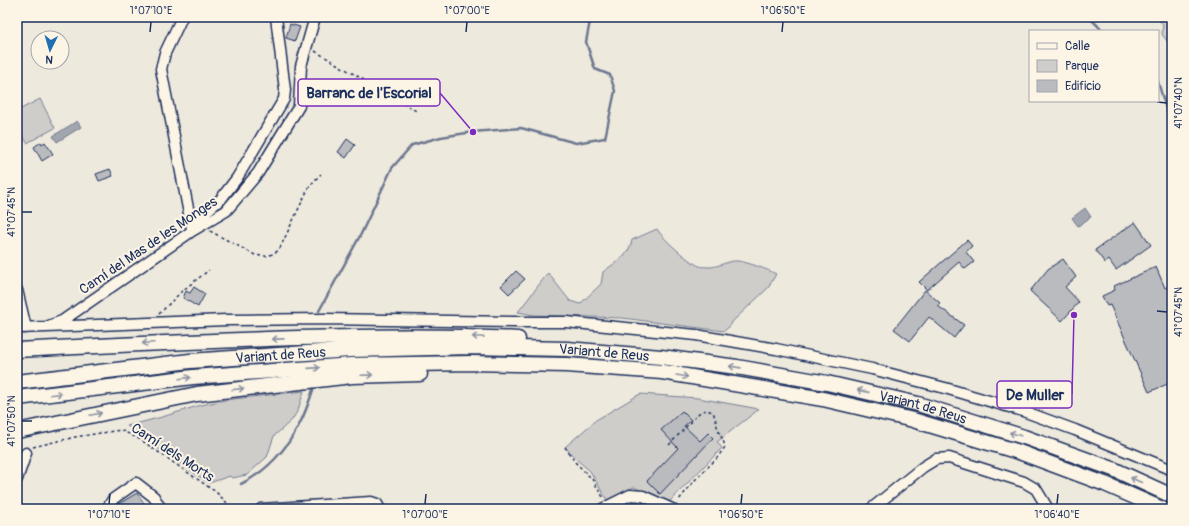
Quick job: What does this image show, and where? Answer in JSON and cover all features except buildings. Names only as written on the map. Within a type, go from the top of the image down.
[{"type":"highway","points":[[17,350],[185,341],[469,336],[523,339],[542,349]]},
{"type":"highway","name":"Variant de Reus","points":[[17,382],[190,361],[350,350],[470,347],[567,349],[661,357],[737,367],[842,386],[918,404],[1024,437],[1113,469],[1172,496]]},
{"type":"highway","name":"Variant de Reus","points":[[17,398],[193,377],[351,365],[472,363],[567,365],[662,372],[824,399],[913,420],[1019,452],[1105,484],[1162,509]]},
{"type":"highway","points":[[17,431],[197,394],[352,376],[472,372],[662,372]]},
{"type":"street","points":[[182,17],[165,54],[161,69],[195,227]]},
{"type":"street","points":[[195,227],[238,178],[284,99],[285,90],[276,17]]},
{"type":"street","name":"Camí del Mas de les Monges","points":[[22,328],[46,327],[62,321],[195,227],[226,211],[258,172],[299,106],[301,66],[315,17]]},
{"type":"street","points":[[17,290],[22,328]]},
{"type":"street","points":[[46,327],[151,323],[325,320],[566,322],[696,335],[783,351],[872,370],[945,388],[1023,411],[1075,430],[1172,470]]},
{"type":"street","points":[[17,479],[26,453]]},
{"type":"street","points":[[871,509],[923,467],[936,459],[949,458],[1024,482],[1036,489],[1048,509]]},
{"type":"street","points":[[107,509],[113,499],[136,483],[154,497],[161,509]]},
{"type":"street","points":[[605,507],[630,495],[643,496],[672,509]]},
{"type":"street","points":[[261,509],[371,502],[377,504],[380,509]]},
{"type":"path","points":[[306,46],[418,112]]},
{"type":"path","points":[[195,227],[255,256],[263,257],[272,255],[279,250],[308,189],[321,174]]},
{"type":"path","points":[[151,323],[182,291],[209,270]]},
{"type":"path","points":[[669,445],[699,413],[706,410],[713,412],[725,448],[695,480],[672,509]]},
{"type":"path","name":"Camí dels Morts","points":[[26,453],[31,447],[75,437],[121,430],[142,440],[216,492],[234,509]]},
{"type":"path","points":[[566,447],[575,462],[592,479],[605,507]]},
{"type":"green space","points":[[1155,17],[1172,17],[1172,48],[1162,34],[1163,24]]},
{"type":"green space","points":[[40,99],[55,128],[27,143],[17,125],[17,111]]},
{"type":"green space","points":[[657,229],[676,249],[699,266],[711,267],[732,261],[738,261],[758,266],[776,274],[768,288],[724,331],[622,318],[533,315],[518,312],[548,273],[570,301],[580,304],[601,284],[603,272],[625,255],[631,246],[632,240]]},
{"type":"green space","points":[[304,391],[298,410],[292,420],[274,436],[267,457],[247,475],[232,478],[230,476],[209,483],[127,426],[201,405],[225,400]]},
{"type":"green space","points":[[640,394],[698,398],[759,409],[717,442],[722,448],[668,503],[634,487],[607,500],[590,471],[565,447],[596,420]]},
{"type":"shaded area","points":[[77,121],[81,127],[57,142],[53,136]]},
{"type":"shaded area","points":[[1085,208],[1091,217],[1078,226],[1072,218]]},
{"type":"waterway","points":[[319,311],[361,234],[392,168],[412,145],[441,137],[473,132],[521,128],[576,143],[605,138],[615,91],[610,75],[595,69],[586,42],[590,21],[597,17]]},
{"type":"waterway","points":[[1087,17],[1102,30]]},
{"type":"waterway","points":[[1159,85],[1172,129]]},
{"type":"waterway","points":[[241,484],[259,473],[282,451],[301,421],[313,390]]},
{"type":"place","name":"Barranc de l'Escorial","points":[[473,132]]},
{"type":"place","name":"De Muller","points":[[1074,315]]}]
